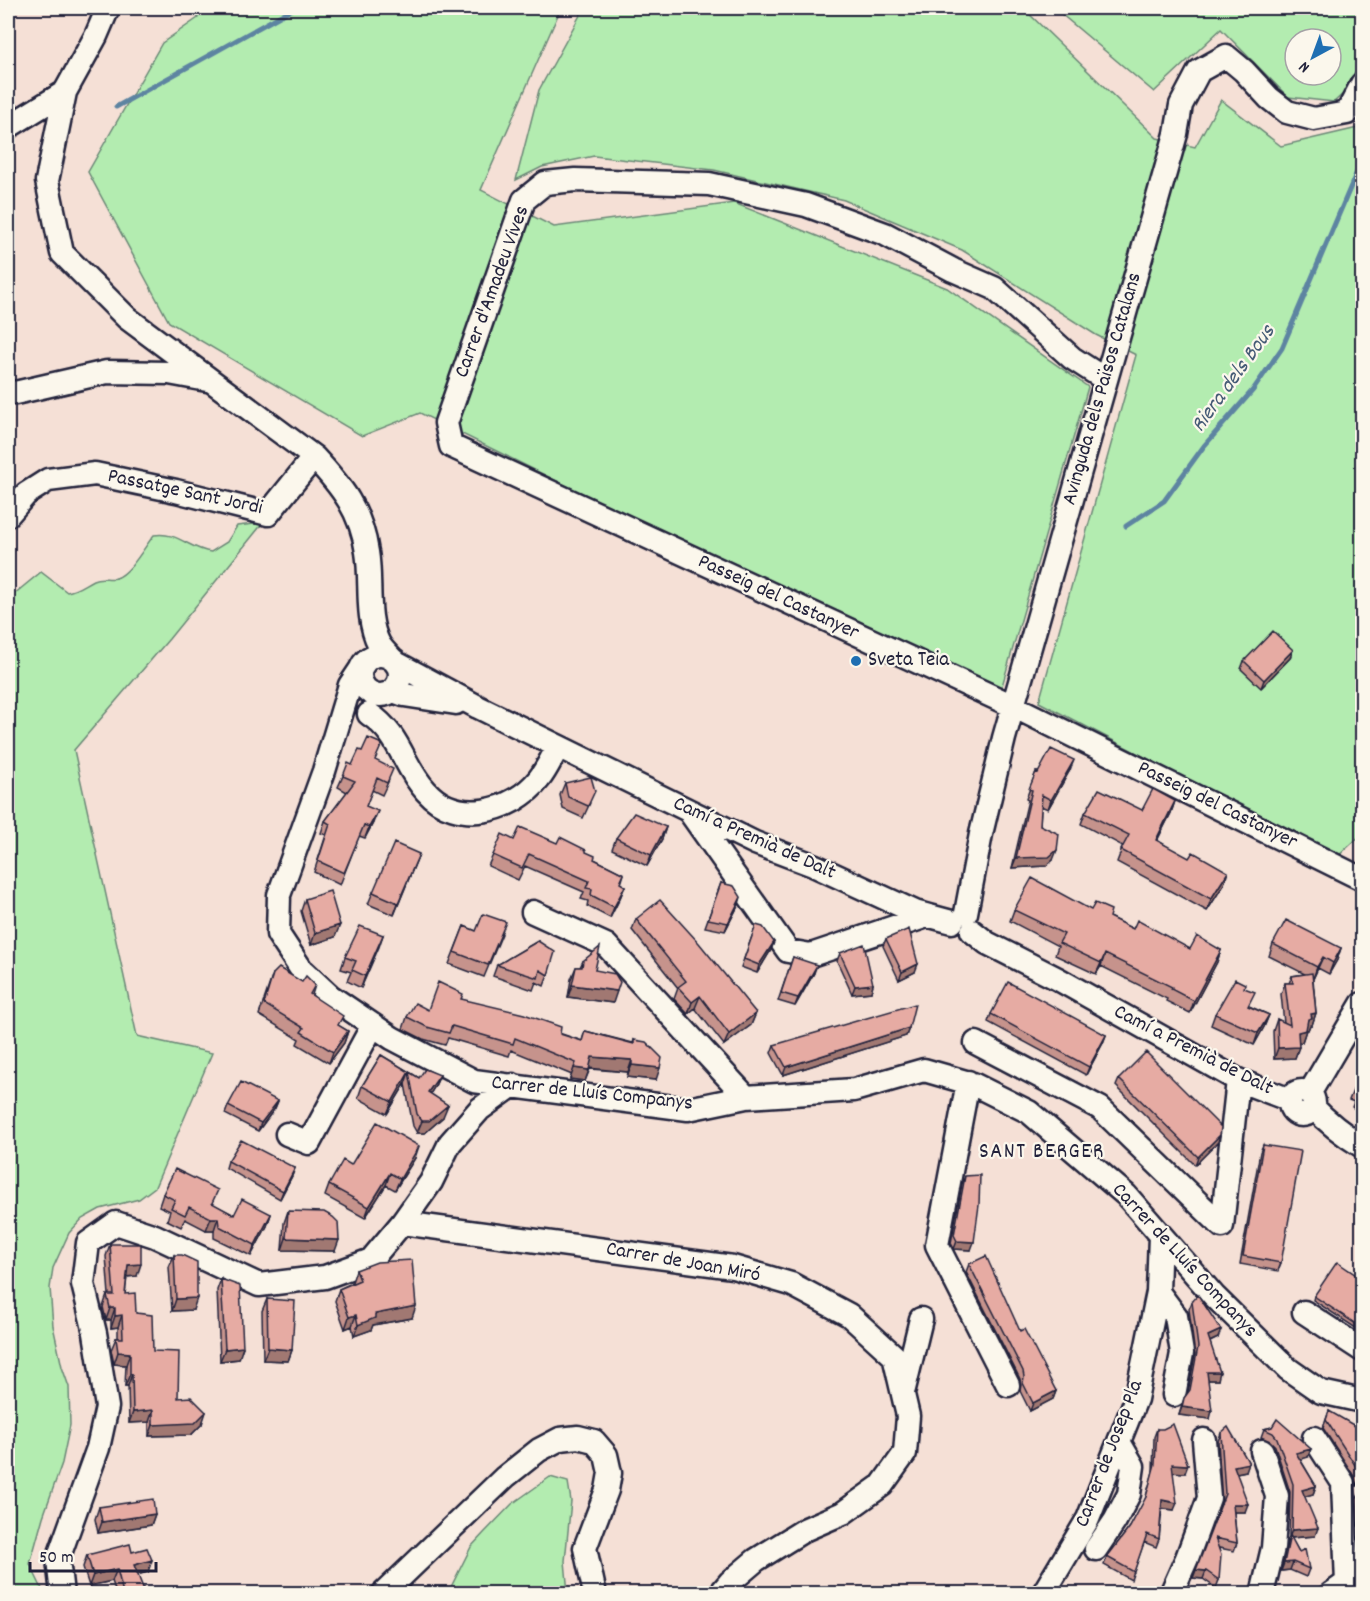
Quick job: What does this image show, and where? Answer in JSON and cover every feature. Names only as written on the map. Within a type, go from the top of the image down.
[{"type":"street","points":[[108,8],[96,36],[65,92],[47,181],[62,253],[127,318],[309,453],[334,479],[351,502],[362,527],[367,550],[374,626],[380,645],[394,660],[400,676],[399,682],[386,702],[352,728],[324,771]]},
{"type":"street","name":"Avinguda dels Països Catalans","points":[[963,922],[981,834],[1013,706],[1176,134],[1181,105],[1199,71],[1226,56],[1244,71],[1269,98],[1287,112],[1314,119],[1347,113],[1362,84]]},
{"type":"street","points":[[8,127],[65,92]]},
{"type":"street","name":"Carrer d'Amadeu Vives","points":[[451,446],[446,423],[524,200],[545,183],[575,180],[709,184],[806,205],[885,234],[953,270],[994,288],[1072,358],[1106,380]]},
{"type":"street","points":[[8,392],[15,393],[107,372],[169,373],[213,382]]},
{"type":"street","name":"Passeig del Castanyer","points":[[451,446],[1013,706],[1362,879]]},
{"type":"street","name":"Passatge Sant Jordi","points":[[8,515],[26,494],[48,480],[95,474],[268,514],[309,453]]},
{"type":"street","points":[[369,587],[358,657],[359,677],[365,690],[377,696],[392,692]]},
{"type":"street","points":[[324,771],[350,685],[360,669],[367,659],[373,656],[385,656],[394,660]]},
{"type":"street","name":"Camí a Premià de Dalt","points":[[394,660],[478,707],[755,843],[813,865],[915,912],[963,922],[987,943],[1058,979],[1238,1080],[1304,1100],[1326,1121],[1357,1144]]},
{"type":"street","name":"Camí a Premià de Dalt","points":[[392,692],[478,707]]},
{"type":"street","points":[[369,714],[381,722],[395,738],[409,767],[426,792],[450,810],[486,812],[511,802],[539,779],[558,747]]},
{"type":"street","name":"Carrer de Lluís Companys","points":[[324,771],[279,895],[278,934],[301,969],[330,996],[392,1038],[474,1081],[513,1084],[688,1109],[746,1097],[854,1090],[924,1070],[968,1082],[1029,1112],[1126,1195],[1214,1296],[1288,1369],[1321,1392],[1362,1401]]},
{"type":"street","points":[[689,811],[788,951],[812,955],[927,916]]},
{"type":"street","points":[[533,912],[606,945],[746,1097]]},
{"type":"street","points":[[1304,1100],[1362,1004]]},
{"type":"street","points":[[287,1134],[309,1143],[373,1025]]},
{"type":"street","points":[[976,1043],[1100,1108],[1222,1226],[1238,1080]]},
{"type":"street","points":[[968,1082],[937,1245],[1008,1385]]},
{"type":"street","points":[[62,1593],[58,1558],[98,1448],[107,1407],[95,1333],[83,1284],[88,1243],[116,1223],[155,1236],[259,1285],[325,1277],[371,1260],[402,1223],[431,1182],[450,1143],[480,1109],[513,1084]]},
{"type":"street","name":"Carrer de Joan Miró","points":[[402,1223],[733,1267],[791,1284],[849,1315],[894,1356],[908,1416],[906,1453],[882,1485],[843,1513],[806,1529],[756,1560],[720,1593]]},
{"type":"street","name":"Carrer de Josep Pla","points":[[1043,1593],[1088,1519],[1136,1400],[1158,1292],[1160,1235]]},
{"type":"street","points":[[1158,1292],[1176,1316],[1182,1353],[1174,1395]]},
{"type":"street","points":[[1304,1312],[1362,1350]]},
{"type":"street","points":[[903,1393],[921,1319]]},
{"type":"street","points":[[395,1588],[505,1477],[531,1456],[560,1438],[578,1437],[594,1441],[606,1455],[610,1473],[608,1490],[585,1548],[596,1593]]},
{"type":"street","points":[[1314,1438],[1342,1483],[1347,1583]]},
{"type":"street","points":[[1171,1593],[1187,1558],[1209,1498],[1204,1440]]},
{"type":"street","points":[[1095,1549],[1115,1521],[1129,1494],[1134,1466],[1119,1442]]},
{"type":"street","points":[[1262,1451],[1277,1496],[1273,1548],[1262,1593]]},
{"type":"green space","points":[[195,8],[561,8],[481,190],[554,227],[734,203],[947,288],[1088,387],[998,700],[420,413],[362,436],[169,322],[88,172],[162,43],[198,18]]},
{"type":"green space","points":[[584,8],[1023,8],[1157,138],[1195,147],[1221,100],[1281,146],[1362,127],[1362,834],[1337,857],[1039,702],[1136,355],[1096,335],[962,250],[844,200],[714,170],[594,156],[542,167],[516,180],[539,90]]},
{"type":"green space","points":[[1054,8],[1362,8],[1362,56],[1355,83],[1334,102],[1288,97],[1221,29],[1154,92]]},
{"type":"green space","points":[[263,523],[169,639],[74,750],[137,1036],[212,1053],[155,1187],[139,1199],[100,1209],[82,1219],[69,1233],[53,1268],[50,1288],[53,1326],[69,1387],[70,1425],[62,1463],[43,1517],[30,1564],[44,1593],[8,1594],[8,599],[41,572],[67,592],[96,579],[116,578],[132,566],[154,535],[170,536],[211,552],[227,542],[237,526]]},
{"type":"green space","points":[[550,1477],[568,1482],[571,1501],[565,1561],[568,1593],[448,1593],[471,1547],[512,1504]]},
{"type":"building","points":[[1273,631],[1293,650],[1264,680],[1244,661]]},
{"type":"building","points":[[368,738],[382,744],[375,760],[393,769],[387,783],[377,778],[366,806],[378,811],[369,827],[364,825],[344,873],[318,861],[330,824],[325,821],[355,781],[343,776],[348,763],[352,765]]},
{"type":"building","points":[[1051,749],[1074,760],[1051,800],[1042,795],[1040,825],[1059,834],[1057,850],[1049,857],[1016,858],[1032,790],[1029,789],[1036,772],[1038,773]]},
{"type":"building","points":[[591,777],[595,791],[588,806],[568,797],[565,783]]},
{"type":"building","points":[[1099,789],[1142,810],[1153,789],[1175,801],[1156,840],[1189,858],[1193,852],[1228,872],[1211,899],[1121,850],[1129,835],[1085,813]]},
{"type":"building","points":[[634,813],[666,827],[651,855],[616,838]]},
{"type":"building","points":[[520,827],[557,843],[560,837],[586,850],[595,856],[594,859],[624,874],[620,883],[625,886],[614,907],[591,895],[592,889],[586,888],[589,881],[529,854],[522,868],[493,855],[502,834],[514,840]]},
{"type":"building","points":[[394,843],[419,854],[398,903],[373,892]]},
{"type":"building","points":[[1032,878],[1091,910],[1095,903],[1111,910],[1109,917],[1133,929],[1137,920],[1190,949],[1197,936],[1221,950],[1194,1001],[1171,989],[1172,987],[1105,954],[1101,963],[1059,943],[1064,934],[1014,910]]},
{"type":"building","points":[[721,883],[734,886],[741,897],[728,923],[708,919]]},
{"type":"building","points":[[330,891],[340,925],[315,933],[305,899]]},
{"type":"building","points":[[660,900],[699,943],[756,1013],[729,1034],[700,996],[692,1002],[678,987],[686,981],[636,919]]},
{"type":"building","points":[[483,914],[506,922],[488,965],[454,952],[464,926],[476,931]]},
{"type":"building","points":[[1286,920],[1341,948],[1333,963],[1323,957],[1317,967],[1273,944]]},
{"type":"building","points":[[756,925],[763,927],[774,942],[759,965],[744,959]]},
{"type":"building","points":[[360,926],[383,935],[365,976],[352,970],[356,961],[345,957]]},
{"type":"building","points":[[909,929],[918,964],[902,972],[886,939]]},
{"type":"building","points":[[538,941],[555,952],[548,975],[540,970],[538,978],[497,965]]},
{"type":"building","points":[[864,944],[873,984],[855,986],[840,953]]},
{"type":"building","points":[[600,947],[595,970],[615,974],[620,982],[617,991],[572,985],[576,967],[582,967],[583,961]]},
{"type":"building","points":[[793,957],[817,965],[798,998],[781,993]]},
{"type":"building","points":[[279,968],[302,982],[306,976],[315,985],[310,994],[343,1016],[338,1025],[348,1031],[333,1052],[301,1032],[304,1028],[264,1004],[273,974]]},
{"type":"building","points":[[1312,973],[1316,1013],[1311,1014],[1312,1018],[1308,1019],[1306,1030],[1298,1032],[1299,1047],[1278,1048],[1277,1019],[1290,1025],[1285,983],[1293,983],[1292,976]]},
{"type":"building","points":[[1235,979],[1245,984],[1244,988],[1255,992],[1248,1006],[1269,1015],[1258,1033],[1215,1014]]},
{"type":"building","points":[[438,982],[463,994],[461,999],[524,1014],[561,1027],[560,1034],[582,1041],[585,1031],[634,1044],[634,1040],[646,1042],[662,1058],[660,1068],[632,1065],[632,1060],[592,1057],[589,1070],[574,1068],[576,1063],[515,1038],[513,1044],[452,1026],[449,1033],[427,1027],[407,1017],[415,1003],[428,1010]]},
{"type":"building","points":[[1008,982],[1106,1035],[1089,1067],[991,1014]]},
{"type":"building","points":[[915,1004],[909,1028],[786,1067],[774,1045]]},
{"type":"building","points":[[1146,1052],[1221,1127],[1220,1135],[1198,1157],[1119,1079]]},
{"type":"building","points":[[381,1055],[419,1078],[425,1069],[440,1075],[428,1092],[448,1105],[429,1121],[422,1121],[417,1114],[409,1072],[392,1102],[362,1086]]},
{"type":"building","points":[[1362,1073],[1362,1099],[1356,1095],[1359,1091],[1354,1088]]},
{"type":"building","points":[[241,1082],[278,1101],[261,1123],[228,1106]]},
{"type":"building","points":[[377,1122],[419,1146],[400,1179],[390,1173],[369,1207],[329,1185],[343,1160],[351,1165]]},
{"type":"building","points":[[241,1140],[295,1168],[283,1191],[228,1161]]},
{"type":"building","points":[[1263,1145],[1301,1151],[1281,1263],[1243,1256]]},
{"type":"building","points":[[175,1169],[218,1190],[212,1203],[234,1215],[242,1199],[271,1214],[255,1245],[219,1226],[218,1218],[211,1218],[189,1207],[185,1215],[171,1208],[175,1200],[163,1194]]},
{"type":"building","points":[[980,1175],[974,1242],[957,1241],[954,1235],[965,1176]]},
{"type":"building","points":[[288,1211],[324,1212],[333,1217],[338,1222],[339,1240],[286,1238]]},
{"type":"building","points":[[110,1244],[141,1244],[141,1264],[128,1265],[125,1294],[135,1293],[136,1313],[152,1315],[153,1351],[179,1352],[178,1398],[191,1397],[206,1412],[195,1423],[153,1425],[153,1410],[133,1412],[130,1353],[118,1352],[116,1338],[123,1338],[122,1315],[115,1316],[115,1308],[110,1308],[107,1295],[114,1295]]},
{"type":"building","points":[[174,1255],[182,1255],[197,1262],[197,1298],[176,1299]]},
{"type":"building","points":[[986,1256],[1020,1331],[1024,1329],[1056,1391],[1033,1403],[1023,1383],[1023,1371],[969,1264]]},
{"type":"building","points":[[412,1260],[416,1306],[375,1314],[375,1318],[358,1325],[356,1315],[349,1317],[339,1289],[360,1280],[356,1270],[377,1262]]},
{"type":"building","points":[[1337,1262],[1362,1279],[1362,1328],[1314,1296]]},
{"type":"building","points":[[221,1279],[240,1286],[243,1347],[225,1349]]},
{"type":"building","points":[[1198,1295],[1221,1330],[1208,1336],[1220,1372],[1207,1372],[1212,1411],[1182,1407],[1184,1398],[1190,1390],[1198,1347],[1192,1302]]},
{"type":"building","points":[[267,1299],[295,1301],[292,1350],[268,1348]]},
{"type":"building","points":[[1329,1411],[1362,1430],[1362,1436],[1355,1440],[1362,1448],[1362,1477],[1359,1478],[1357,1468],[1326,1420]]},
{"type":"building","points":[[1277,1419],[1311,1449],[1296,1453],[1316,1486],[1302,1490],[1318,1528],[1292,1530],[1293,1484],[1277,1438],[1273,1433],[1264,1429],[1272,1427]]},
{"type":"building","points":[[1173,1424],[1188,1465],[1172,1464],[1177,1503],[1162,1500],[1159,1539],[1147,1534],[1134,1572],[1107,1557],[1130,1527],[1146,1497],[1155,1464],[1157,1429]]},
{"type":"building","points":[[1228,1427],[1249,1463],[1234,1466],[1248,1504],[1233,1504],[1237,1543],[1215,1538],[1221,1555],[1219,1580],[1206,1571],[1196,1570],[1225,1494],[1221,1433]]},
{"type":"building","points":[[1360,1492],[1362,1494],[1362,1518],[1361,1518]]},
{"type":"building","points":[[153,1499],[155,1514],[102,1522],[99,1507]]},
{"type":"building","points":[[1290,1535],[1299,1552],[1305,1549],[1309,1569],[1293,1562],[1284,1563]]},
{"type":"building","points":[[130,1544],[132,1552],[147,1548],[152,1560],[134,1565],[145,1593],[123,1593],[117,1569],[93,1575],[87,1555]]},
{"type":"building","points":[[192,1588],[194,1593],[175,1593]]},
{"type":"waterway","points":[[116,107],[294,8]]},
{"type":"waterway","name":"Riera dels Bous","points":[[1126,526],[1164,501],[1204,446],[1253,390],[1282,348],[1362,160]]},
{"type":"place","name":"Sveta Teia","points":[[856,661]]},
{"type":"district","name":"SANT BERGER","points":[[1042,1152]]}]
